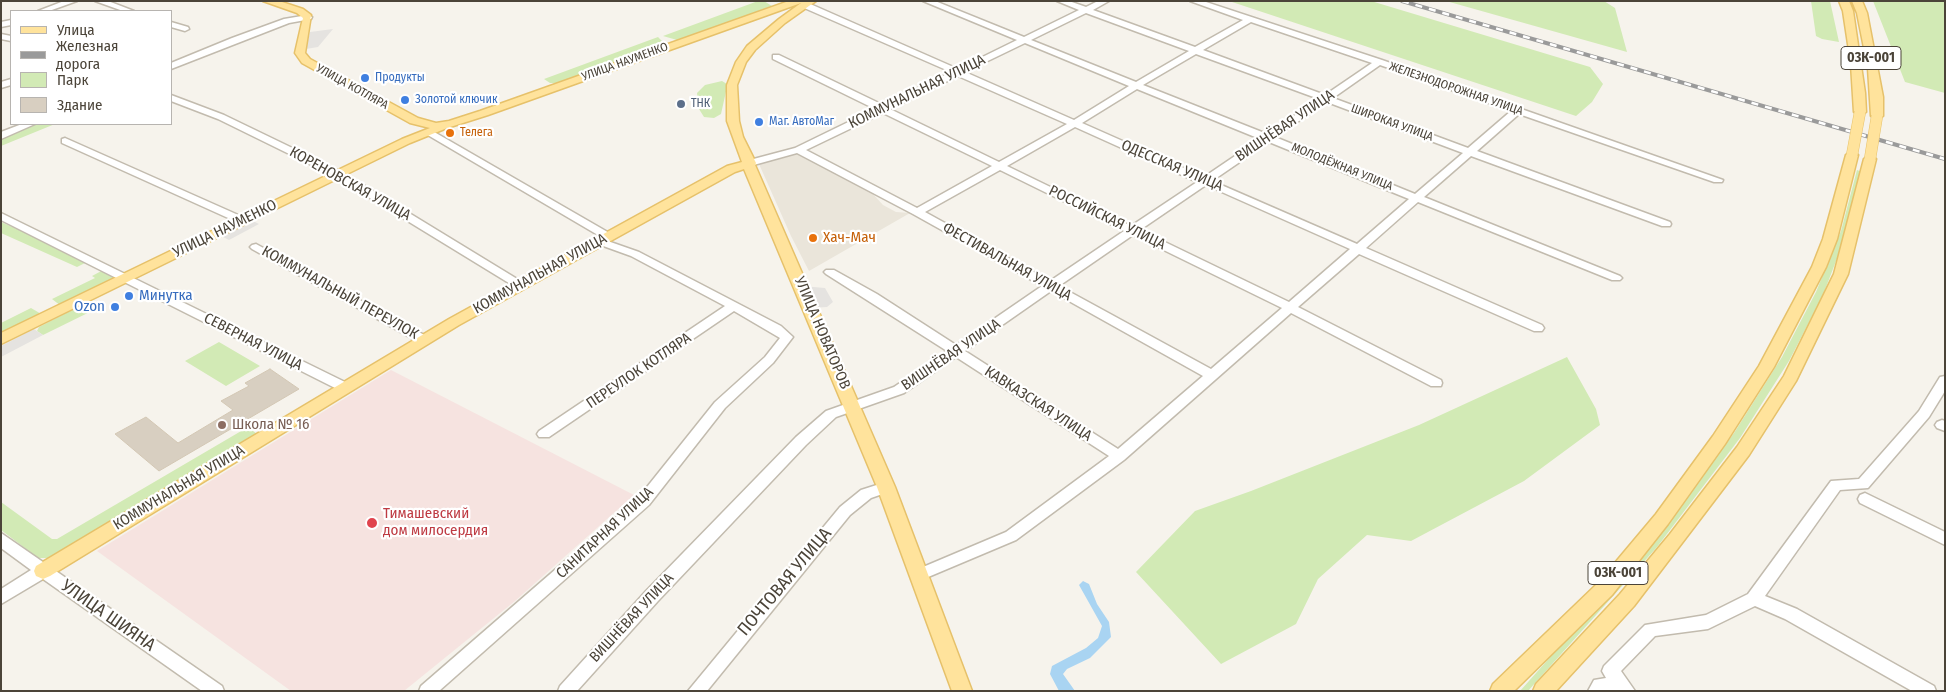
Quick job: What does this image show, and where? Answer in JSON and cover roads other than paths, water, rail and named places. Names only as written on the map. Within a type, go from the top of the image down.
[{"type":"main road","points":[[268,1],[300,10],[308,16]]},
{"type":"main road","name":"03К-001","points":[[1500,691],[1605,589],[1662,519],[1719,440],[1766,367],[1819,267],[1830,239],[1852,155],[1860,112],[1860,93],[1856,64],[1848,11],[1844,1]]},
{"type":"main road","name":"03К-001","points":[[1543,691],[1627,600],[1743,451],[1791,377],[1841,274],[1870,159],[1876,116],[1877,97],[1873,68],[1862,14],[1857,1]]},
{"type":"main road","points":[[751,22],[764,13],[805,3]]},
{"type":"main road","name":"УЛИЦА НОВАТОРОВ","points":[[805,3],[766,34],[741,62],[732,84],[730,105],[733,121],[886,486],[921,574],[962,691]]},
{"type":"main road","points":[[751,22],[782,21],[778,14],[764,13]]},
{"type":"main road","name":"УЛИЦА КОТЛЯРА","points":[[308,16],[300,53],[306,62],[427,129]]},
{"type":"main road","points":[[751,22],[766,34]]},
{"type":"main road","name":"УЛИЦА НАУМЕНКО","points":[[1,340],[427,129],[451,124],[732,25],[751,22]]},
{"type":"main road","name":"КОММУНАЛЬНАЯ УЛИЦА","points":[[43,571],[424,340],[603,238],[730,169],[750,163]]},
{"type":"street","points":[[45,10],[73,1]]},
{"type":"street","points":[[99,1],[127,10]]},
{"type":"street","name":"МОЛОДЁЖНАЯ УЛИЦА","points":[[927,1],[1616,278]]},
{"type":"street","name":"ШИРОКАЯ УЛИЦА","points":[[1061,1],[1666,224]]},
{"type":"street","name":"КОММУНАЛЬНАЯ УЛИЦА","points":[[750,163],[798,150],[1105,1]]},
{"type":"street","name":"ЖЕЛЕЗНОДОРОЖНАЯ УЛИЦА","points":[[1194,1],[1379,62],[1718,180]]},
{"type":"street","name":"ОДЕССКАЯ УЛИЦА","points":[[805,3],[957,73],[1206,180],[1538,328]]},
{"type":"street","points":[[172,66],[278,24],[308,16]]},
{"type":"street","points":[[917,212],[1074,124],[1137,84],[1249,20]]},
{"type":"street","points":[[172,24],[185,29]]},
{"type":"street","name":"РОССИЙСКАЯ УЛИЦА","points":[[776,57],[1291,308],[1436,383]]},
{"type":"street","name":"ВИШНЁВАЯ УЛИЦА","points":[[566,691],[652,596],[801,441],[831,414],[899,390],[1379,62]]},
{"type":"street","name":"КОРЕНОВСКАЯ УЛИЦА","points":[[172,98],[221,116],[338,174],[522,284]]},
{"type":"street","points":[[921,574],[1011,536],[1119,456],[1518,110]]},
{"type":"street","points":[[1,136],[28,125]]},
{"type":"street","points":[[427,129],[603,238],[733,306]]},
{"type":"street","points":[[65,141],[241,220]]},
{"type":"street","name":"ФЕСТИВАЛЬНАЯ УЛИЦА","points":[[798,150],[917,212],[1213,376]]},
{"type":"street","name":"СЕВЕРНАЯ УЛИЦА","points":[[1,216],[344,388]]},
{"type":"street","name":"КОММУНАЛЬНЫЙ ПЕРЕУЛОК","points":[[256,247],[424,340]]},
{"type":"street","name":"КАВКАЗСКАЯ УЛИЦА","points":[[830,272],[1119,456]]},
{"type":"street","name":"САНИТАРНАЯ УЛИЦА","points":[[428,691],[644,501],[720,406],[769,360],[787,337],[733,306]]},
{"type":"street","name":"ПЕРЕУЛОК КОТЛЯРА","points":[[544,434],[733,306]]},
{"type":"street","points":[[1625,689],[1610,671],[1630,649],[1652,630],[1708,622],[1754,599],[1836,485],[1863,484],[1924,414],[1945,380]]},
{"type":"street","name":"ПОЧТОВАЯ УЛИЦА","points":[[696,691],[845,511],[866,494],[886,486]]},
{"type":"street","points":[[1865,499],[1945,539]]},
{"type":"street","name":"УЛИЦА ШИЯНА","points":[[1,538],[43,571],[209,689]]},
{"type":"street","name":"КОММУНАЛЬНАЯ УЛИЦА","points":[[1,597],[43,571]]},
{"type":"street","points":[[1754,599],[1791,614],[1928,691]]},
{"type":"street","points":[[1596,691],[1600,685],[1625,689]]},
{"type":"water","points":[[1083,581],[1089,584],[1097,604],[1109,622],[1111,637],[1090,658],[1067,669],[1063,674],[1075,691],[1059,691],[1050,674],[1052,666],[1086,648],[1098,638],[1102,626],[1079,585]]},
{"type":"railway","points":[[1402,1],[1945,159]]},
{"type":"place","name":"Продукты","points":[[365,78]]},
{"type":"place","name":"Золотой ключик","points":[[405,100]]},
{"type":"place","name":"ТНК","points":[[681,104]]},
{"type":"place","name":"Маг. АвтоМаг","points":[[759,122]]},
{"type":"place","name":"Телега","points":[[450,133]]},
{"type":"place","name":"Хач-Мач","points":[[813,238]]},
{"type":"place","name":"Минутка","points":[[129,296]]},
{"type":"place","name":"Ozon","points":[[115,307]]},
{"type":"place","name":"Школа № 16","points":[[222,425]]},
{"type":"place","name":"Тимашевский дом милосердия","points":[[372,523]]}]
